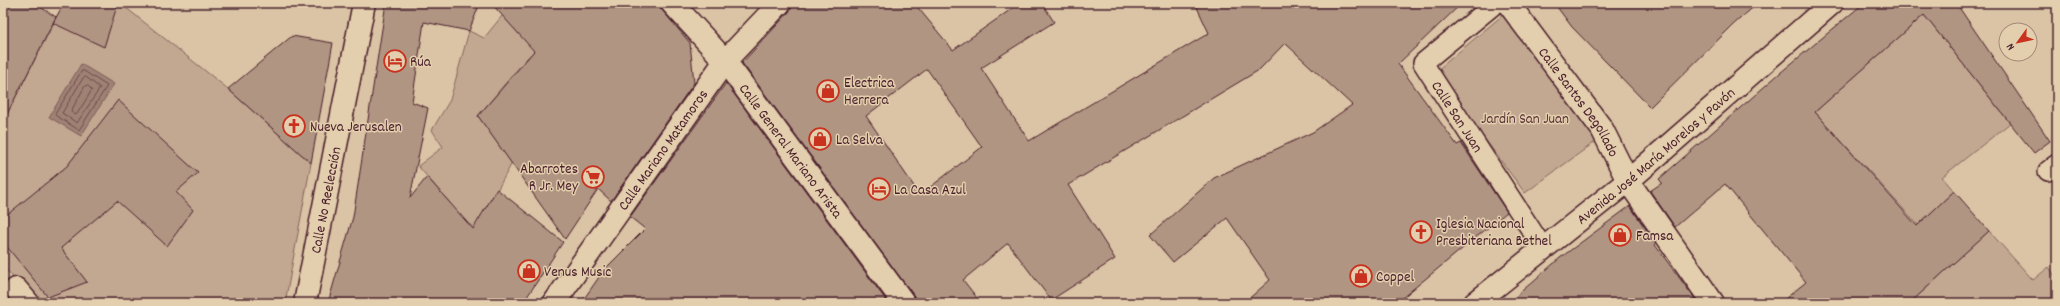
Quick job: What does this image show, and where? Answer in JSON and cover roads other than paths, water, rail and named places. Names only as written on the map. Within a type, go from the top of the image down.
[{"type":"street","name":"Calle No Reelección","points":[[305,303],[364,3]]},
{"type":"street","name":"Calle General Mariano Arista","points":[[672,3],[725,61],[904,303]]},
{"type":"street","name":"Calle Mariano Matamoros","points":[[554,303],[725,61],[780,3]]},
{"type":"street","name":"Calle Santos Degollado","points":[[1508,3],[1602,128],[1628,181],[1713,303]]},
{"type":"street","name":"Avenida José María Morelos y Pavón","points":[[1475,303],[1628,181],[1832,3]]},
{"type":"lane","name":"Calle San Juan","points":[[1496,3],[1423,63],[1543,248]]},
{"type":"water","points":[[81,64],[114,84],[81,136],[49,117]]},
{"type":"place","name":"Rúa","points":[[395,61]]},
{"type":"place","name":"Electrica Herrera","points":[[828,91]]},
{"type":"place","name":"Nueva Jerusalen","points":[[294,126]]},
{"type":"place","name":"La Selva","points":[[820,139]]},
{"type":"place","name":"Abarrotes R Jr. Mey","points":[[593,177]]},
{"type":"place","name":"La Casa Azul","points":[[879,189]]},
{"type":"place","name":"Iglesia Nacional Presbiteriana Bethel","points":[[1421,232]]},
{"type":"place","name":"Famsa","points":[[1620,235]]},
{"type":"place","name":"Venus Music","points":[[529,271]]},
{"type":"place","name":"Coppel","points":[[1361,276]]},
{"type":"park label","name":"Jardín San Juan","points":[[1525,118]]}]
